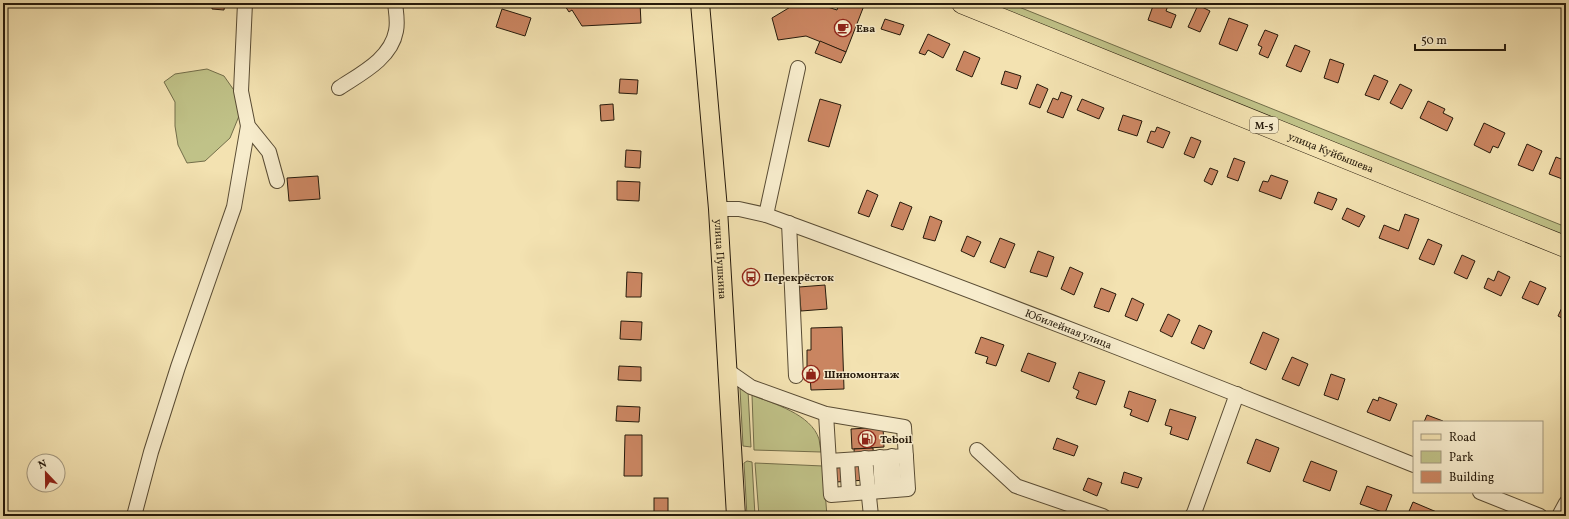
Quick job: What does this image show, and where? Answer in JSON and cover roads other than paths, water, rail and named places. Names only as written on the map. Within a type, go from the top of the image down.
[{"type":"highway","name":"улица Куйбышева","points":[[962,3],[1566,246]]},
{"type":"main road","name":"улица Пушкина","points":[[700,3],[718,209],[736,516]]},
{"type":"street","points":[[134,516],[151,452],[178,367],[234,207],[248,126],[241,91],[245,3]]},
{"type":"street","points":[[339,88],[375,64],[389,47],[396,31],[395,3]]},
{"type":"street","points":[[766,215],[798,68]]},
{"type":"street","points":[[248,126],[269,152],[277,181]]},
{"type":"street","name":"Юбилейная улица","points":[[718,209],[739,209],[766,215],[789,223],[976,292],[1413,465]]},
{"type":"street","points":[[789,223],[796,376]]},
{"type":"street","points":[[728,371],[751,386],[826,414],[904,427],[892,456],[888,491],[831,495],[826,414]]},
{"type":"street","points":[[1192,516],[1236,394]]},
{"type":"street","points":[[977,450],[1016,486],[1103,516]]},
{"type":"street","points":[[829,461],[892,456]]},
{"type":"street","points":[[865,458],[871,516]]},
{"type":"street","points":[[847,460],[849,493]]},
{"type":"street","points":[[1482,493],[1540,516]]},
{"type":"street","points":[[1559,516],[1566,503]]},
{"type":"place","name":"Ева","points":[[843,28]]},
{"type":"place","name":"Перекрёсток","points":[[751,277]]},
{"type":"place","name":"Шиномонтаж","points":[[811,374]]},
{"type":"place","name":"Teboil","points":[[867,439]]}]
